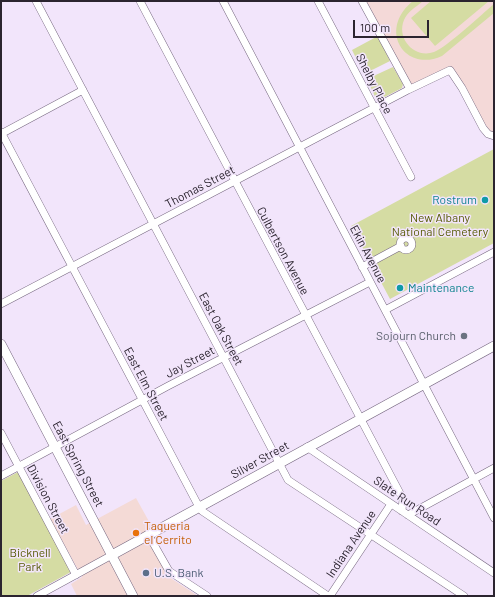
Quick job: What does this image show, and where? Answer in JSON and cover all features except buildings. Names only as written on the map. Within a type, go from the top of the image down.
[{"type":"main road","name":"East Spring Street","points":[[1,344],[133,596]]},
{"type":"main road","name":"Silver Street","points":[[112,555],[423,383],[494,346]]},
{"type":"street","name":"East Oak Street","points":[[36,1],[288,480],[464,596]]},
{"type":"street","name":"Culbertson Avenue","points":[[140,1],[403,500],[405,513]]},
{"type":"street","name":"Ekin Avenue","points":[[222,1],[494,518]]},
{"type":"street","name":"Shelby Place","points":[[318,1],[411,177]]},
{"type":"street","points":[[362,1],[410,90]]},
{"type":"street","name":"Thomas Street","points":[[1,304],[374,108],[450,70],[462,88],[483,128],[493,135]]},
{"type":"street","points":[[1,133],[83,90]]},
{"type":"street","name":"East Elm Street","points":[[1,133],[199,507],[202,511],[329,596]]},
{"type":"street","points":[[362,267],[401,246]]},
{"type":"street","points":[[385,310],[494,252]]},
{"type":"street","name":"Jay Street","points":[[1,476],[142,400],[370,282]]},
{"type":"street","name":"Division Street","points":[[1,433],[76,575]]},
{"type":"street","name":"Slate Run Road","points":[[307,447],[494,573]]},
{"type":"street","points":[[405,513],[494,468]]},
{"type":"street","name":"Indiana Avenue","points":[[329,596],[391,504]]},
{"type":"street","points":[[148,534],[170,571],[207,596]]},
{"type":"street","name":"Silver Street","points":[[37,596],[112,555]]},
{"type":"shaded area","points":[[363,1],[494,1],[494,134],[492,135],[450,70],[410,89]]},
{"type":"shaded area","points":[[136,498],[151,525],[149,540],[169,577],[198,596],[77,596],[71,584],[82,577],[50,519],[76,505],[86,525]]},
{"type":"green space","points":[[413,1],[423,1],[409,12],[405,17],[402,27],[405,40],[409,46],[420,53],[434,52],[440,49],[494,4],[494,13],[442,56],[429,60],[417,59],[407,54],[400,46],[397,36],[397,24],[402,12]]},
{"type":"green space","points":[[431,1],[489,1],[435,46],[411,18]]},
{"type":"green space","points":[[378,36],[390,61],[364,74],[352,50]]},
{"type":"green space","points":[[393,67],[403,84],[402,88],[377,101],[367,79]]},
{"type":"green space","name":"New Albany National Cemetery","points":[[494,149],[494,243],[390,299],[351,226]]},
{"type":"green space","name":"Bicknell Park","points":[[18,472],[71,572],[27,596],[1,596],[1,481]]},
{"type":"place","name":"Rostrum","points":[[485,200]]},
{"type":"place","name":"Maintenance","points":[[400,288]]},
{"type":"place","name":"Sojourn Church","points":[[464,336]]},
{"type":"place","name":"Taqueria el Cerrito","points":[[136,533]]},
{"type":"place","name":"U.S. Bank","points":[[146,573]]}]
